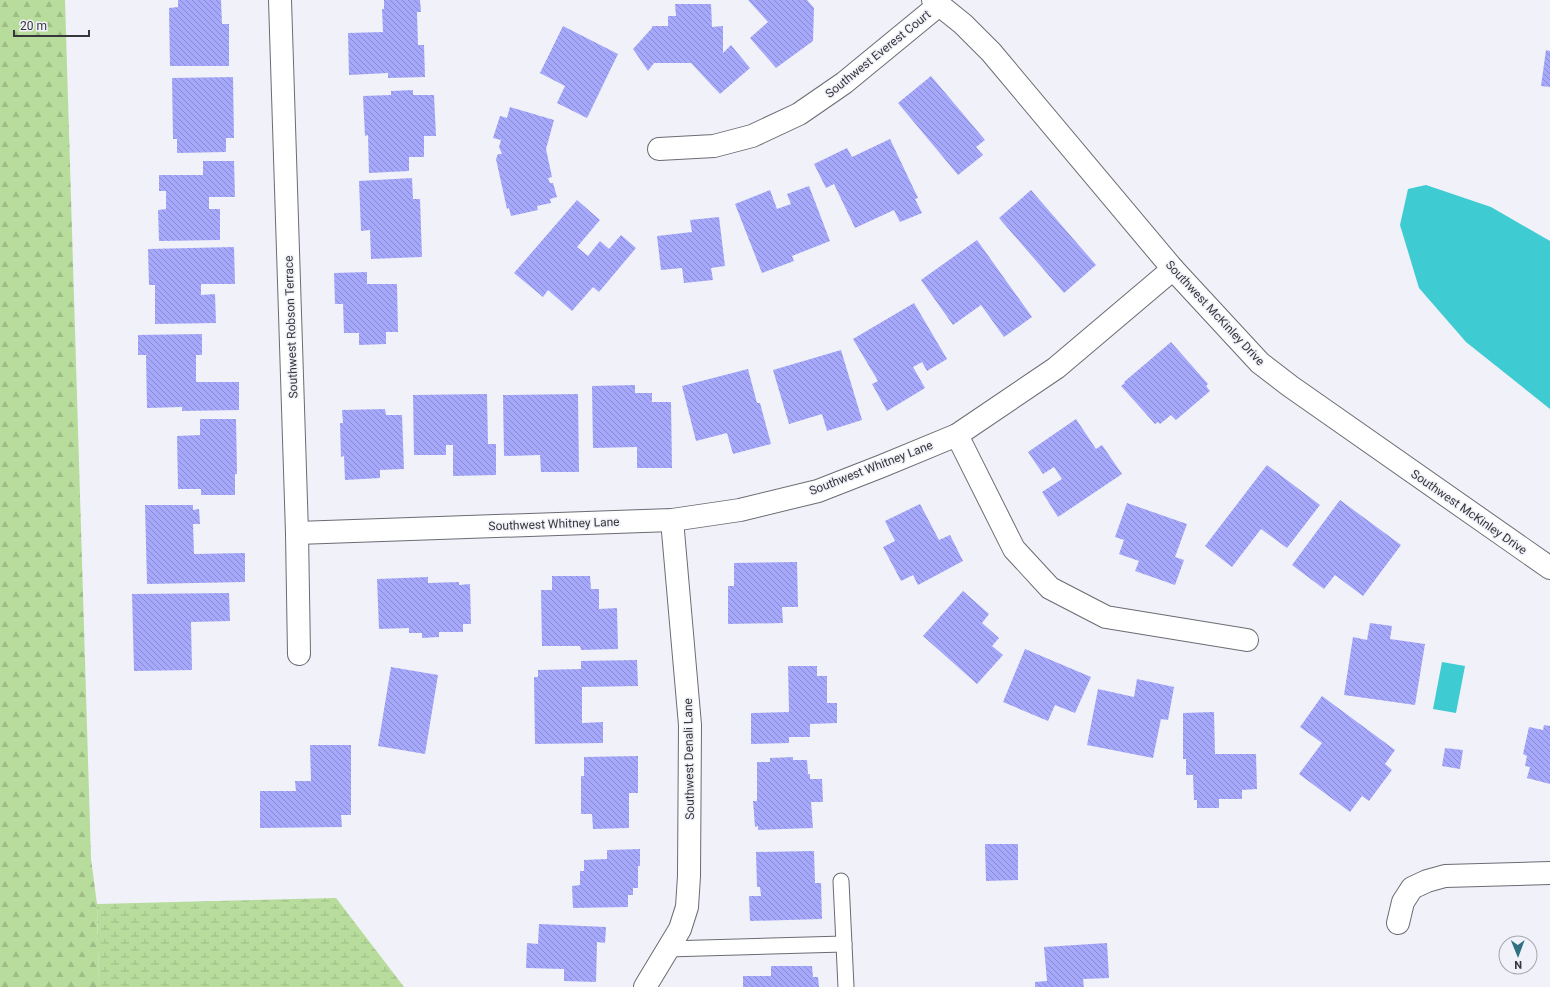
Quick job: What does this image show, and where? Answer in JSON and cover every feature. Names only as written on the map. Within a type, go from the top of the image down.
[{"type":"street","name":"Southwest Robson Terrace","points":[[280,0],[298,533],[299,654]]},
{"type":"street","name":"Southwest Everest Court","points":[[659,149],[714,146],[752,136],[799,114],[844,83],[936,2]]},
{"type":"street","name":"Southwest McKinley Drive","points":[[936,2],[963,24],[991,52],[1173,269],[1260,363],[1290,386],[1550,568]]},
{"type":"street","name":"Southwest Whitney Lane","points":[[298,533],[672,520],[740,510],[818,491],[882,466],[956,434],[1056,368],[1173,269]]},
{"type":"street","points":[[956,434],[1014,549],[1050,588],[1106,617],[1247,640]]},
{"type":"street","name":"Southwest Denali Lane","points":[[645,987],[680,929],[687,906],[689,876],[690,725],[672,520]]},
{"type":"street","points":[[1398,923],[1403,902],[1412,888],[1427,881],[1445,876],[1550,873]]},
{"type":"lane","points":[[841,881],[846,987]]},
{"type":"lane","points":[[668,949],[844,944]]},
{"type":"green space","points":[[0,0],[65,0],[91,859],[97,904],[99,987],[0,987]]},
{"type":"green space","points":[[336,898],[404,987],[99,987],[97,904]]},
{"type":"water","points":[[1426,185],[1491,207],[1550,241],[1550,409],[1466,342],[1419,288],[1400,225],[1408,189]]},
{"type":"water","points":[[1442,662],[1465,666],[1456,713],[1433,709]]},
{"type":"building","points":[[178,0],[221,0],[222,24],[229,24],[229,66],[170,66],[169,8],[178,7]]},
{"type":"building","points":[[384,0],[420,0],[421,12],[417,12],[418,45],[424,45],[425,77],[388,78],[388,73],[349,75],[348,33],[383,32],[382,9],[384,9]]},
{"type":"building","points":[[748,0],[807,0],[814,8],[813,41],[776,68],[750,38],[768,22]]},
{"type":"building","points":[[675,4],[711,4],[712,27],[723,26],[723,53],[731,45],[750,68],[720,94],[691,63],[654,63],[648,71],[633,49],[652,28],[652,26],[668,26],[668,16],[676,16]]},
{"type":"building","points":[[563,26],[618,54],[587,118],[557,103],[565,86],[540,73]]},
{"type":"building","points":[[1546,50],[1550,51],[1550,87],[1541,86]]},
{"type":"building","points":[[931,76],[985,140],[976,147],[983,155],[958,175],[898,103]]},
{"type":"building","points":[[233,77],[234,138],[226,138],[226,152],[177,153],[177,139],[173,139],[172,78]]},
{"type":"building","points":[[413,90],[413,95],[434,95],[436,136],[424,136],[424,157],[409,157],[409,171],[369,173],[368,135],[365,136],[363,96],[391,95],[391,91]]},
{"type":"building","points":[[510,107],[554,120],[546,149],[552,177],[548,178],[550,183],[553,183],[557,197],[550,199],[551,203],[537,206],[538,210],[511,216],[509,208],[507,209],[496,159],[498,154],[502,154],[499,147],[501,140],[493,138],[500,116],[507,118]]},
{"type":"building","points":[[890,139],[918,198],[915,199],[922,213],[900,222],[894,210],[855,228],[834,184],[826,188],[814,164],[847,148],[852,157]]},
{"type":"building","points":[[203,161],[234,161],[235,197],[209,197],[209,209],[220,209],[220,240],[159,241],[158,210],[166,209],[166,191],[159,191],[159,175],[203,175]]},
{"type":"building","points":[[412,178],[413,199],[420,199],[422,257],[371,259],[370,230],[361,231],[359,181]]},
{"type":"building","points":[[809,186],[830,241],[792,256],[794,261],[762,273],[735,204],[770,190],[777,209],[791,204],[787,194]]},
{"type":"building","points":[[1031,190],[1096,265],[1064,293],[999,218]]},
{"type":"building","points":[[577,200],[600,220],[577,247],[588,256],[600,241],[609,249],[621,235],[636,248],[599,292],[593,287],[572,311],[548,290],[543,297],[514,273]]},
{"type":"building","points":[[719,217],[725,266],[711,268],[713,280],[684,283],[682,268],[661,270],[657,236],[692,232],[690,220]]},
{"type":"building","points":[[977,240],[1032,317],[1004,337],[981,305],[953,325],[921,280]]},
{"type":"building","points":[[234,247],[235,284],[201,284],[201,295],[215,294],[216,323],[155,324],[155,285],[149,285],[148,249]]},
{"type":"building","points":[[367,272],[367,284],[397,284],[398,332],[386,332],[386,344],[359,345],[359,333],[344,333],[343,304],[335,304],[334,273]]},
{"type":"building","points":[[914,303],[947,359],[927,371],[922,362],[913,367],[925,388],[887,411],[872,384],[878,381],[853,339]]},
{"type":"building","points":[[202,334],[202,355],[196,355],[196,382],[239,382],[239,410],[182,411],[182,407],[147,408],[146,355],[138,355],[138,335]]},
{"type":"building","points":[[1171,342],[1208,384],[1206,386],[1210,391],[1176,420],[1171,415],[1160,424],[1158,422],[1155,424],[1121,386]]},
{"type":"building","points":[[841,350],[862,420],[827,431],[822,414],[789,424],[773,370]]},
{"type":"building","points":[[748,369],[757,403],[760,403],[771,444],[733,454],[727,433],[696,441],[682,386]]},
{"type":"building","points":[[635,385],[635,393],[652,393],[652,402],[671,402],[672,468],[637,468],[637,447],[593,448],[592,386]]},
{"type":"building","points":[[487,394],[488,444],[496,444],[496,475],[453,476],[453,445],[446,445],[446,455],[414,455],[413,395]]},
{"type":"building","points":[[578,394],[579,472],[541,472],[540,455],[504,456],[503,395]]},
{"type":"building","points":[[385,409],[386,415],[402,415],[404,469],[380,470],[380,478],[345,480],[344,456],[341,457],[340,423],[343,423],[342,410]]},
{"type":"building","points":[[200,419],[236,419],[237,474],[235,474],[235,495],[201,495],[201,489],[178,489],[177,436],[200,435]]},
{"type":"building","points":[[1076,419],[1096,449],[1102,445],[1122,474],[1058,517],[1042,492],[1062,479],[1054,467],[1043,474],[1028,452]]},
{"type":"building","points":[[1267,465],[1320,505],[1287,548],[1261,529],[1232,567],[1205,546]]},
{"type":"building","points":[[1340,500],[1401,545],[1363,596],[1335,575],[1324,589],[1292,565]]},
{"type":"building","points":[[1127,503],[1187,524],[1175,557],[1184,560],[1175,585],[1135,571],[1139,561],[1119,554],[1124,540],[1115,537]]},
{"type":"building","points":[[920,504],[939,540],[950,535],[963,561],[918,585],[913,575],[901,581],[883,547],[895,541],[885,521]]},
{"type":"building","points":[[145,505],[193,505],[193,510],[199,509],[200,524],[193,524],[194,554],[245,553],[245,582],[147,584]]},
{"type":"building","points":[[797,562],[798,607],[782,607],[783,623],[728,624],[728,586],[734,586],[734,563]]},
{"type":"building","points":[[552,576],[590,576],[591,589],[599,589],[599,609],[617,608],[618,649],[581,650],[580,646],[542,646],[541,590],[552,590]]},
{"type":"building","points":[[428,577],[428,583],[459,582],[459,585],[470,584],[471,624],[463,624],[463,632],[439,632],[439,637],[422,638],[422,633],[409,633],[409,628],[379,629],[377,579]]},
{"type":"building","points":[[963,591],[989,614],[982,623],[999,638],[992,646],[1003,655],[977,684],[923,636]]},
{"type":"building","points":[[229,593],[230,621],[191,622],[192,670],[134,671],[132,594]]},
{"type":"building","points":[[1370,623],[1392,626],[1390,639],[1425,644],[1415,705],[1344,695],[1353,637],[1367,640]]},
{"type":"building","points":[[1025,649],[1091,677],[1075,713],[1055,705],[1048,721],[1003,702]]},
{"type":"building","points":[[637,660],[638,686],[582,687],[582,723],[603,722],[603,743],[535,744],[534,677],[538,677],[538,670],[581,669],[581,661]]},
{"type":"building","points":[[788,666],[817,666],[817,676],[827,676],[827,703],[837,703],[837,723],[810,724],[810,737],[789,737],[789,743],[751,744],[751,713],[789,712]]},
{"type":"building","points":[[391,667],[438,675],[425,754],[378,746]]},
{"type":"building","points":[[1137,679],[1174,687],[1168,720],[1161,719],[1153,758],[1087,745],[1098,689],[1134,697]]},
{"type":"building","points":[[1322,696],[1395,750],[1385,764],[1392,770],[1369,801],[1362,796],[1350,812],[1299,774],[1322,743],[1300,727]]},
{"type":"building","points":[[1214,712],[1215,754],[1256,754],[1257,789],[1242,790],[1242,799],[1219,799],[1219,808],[1197,808],[1197,800],[1194,800],[1193,775],[1186,775],[1186,759],[1183,759],[1183,713]]},
{"type":"building","points":[[1544,725],[1550,726],[1550,784],[1527,778],[1530,767],[1525,766],[1527,756],[1523,754],[1529,727],[1543,730]]},
{"type":"building","points":[[310,745],[351,745],[351,815],[341,815],[342,827],[260,828],[260,791],[296,791],[295,781],[311,781]]},
{"type":"building","points":[[1445,748],[1463,750],[1460,769],[1442,766]]},
{"type":"building","points":[[638,756],[638,793],[629,793],[629,828],[593,829],[592,814],[581,814],[581,776],[584,776],[584,757]]},
{"type":"building","points":[[793,757],[793,760],[807,760],[810,779],[822,779],[823,802],[811,802],[813,828],[758,830],[758,826],[755,827],[753,801],[757,801],[757,762],[770,762],[770,758]]},
{"type":"building","points":[[985,844],[1018,844],[1018,880],[986,881]]},
{"type":"building","points":[[640,849],[638,888],[633,888],[633,895],[628,895],[628,907],[573,908],[572,886],[580,885],[580,871],[584,871],[584,860],[607,859],[607,850]]},
{"type":"building","points":[[814,851],[815,883],[821,883],[822,919],[750,921],[749,896],[761,896],[760,887],[757,887],[756,852]]},
{"type":"building","points":[[539,924],[606,927],[605,943],[597,942],[596,982],[564,981],[564,969],[526,968],[527,943],[538,944]]},
{"type":"building","points":[[1107,943],[1109,978],[1083,979],[1084,987],[1035,987],[1035,982],[1047,981],[1044,947]]},
{"type":"building","points":[[771,966],[812,966],[813,977],[818,977],[819,987],[743,987],[743,976],[771,976]]}]
